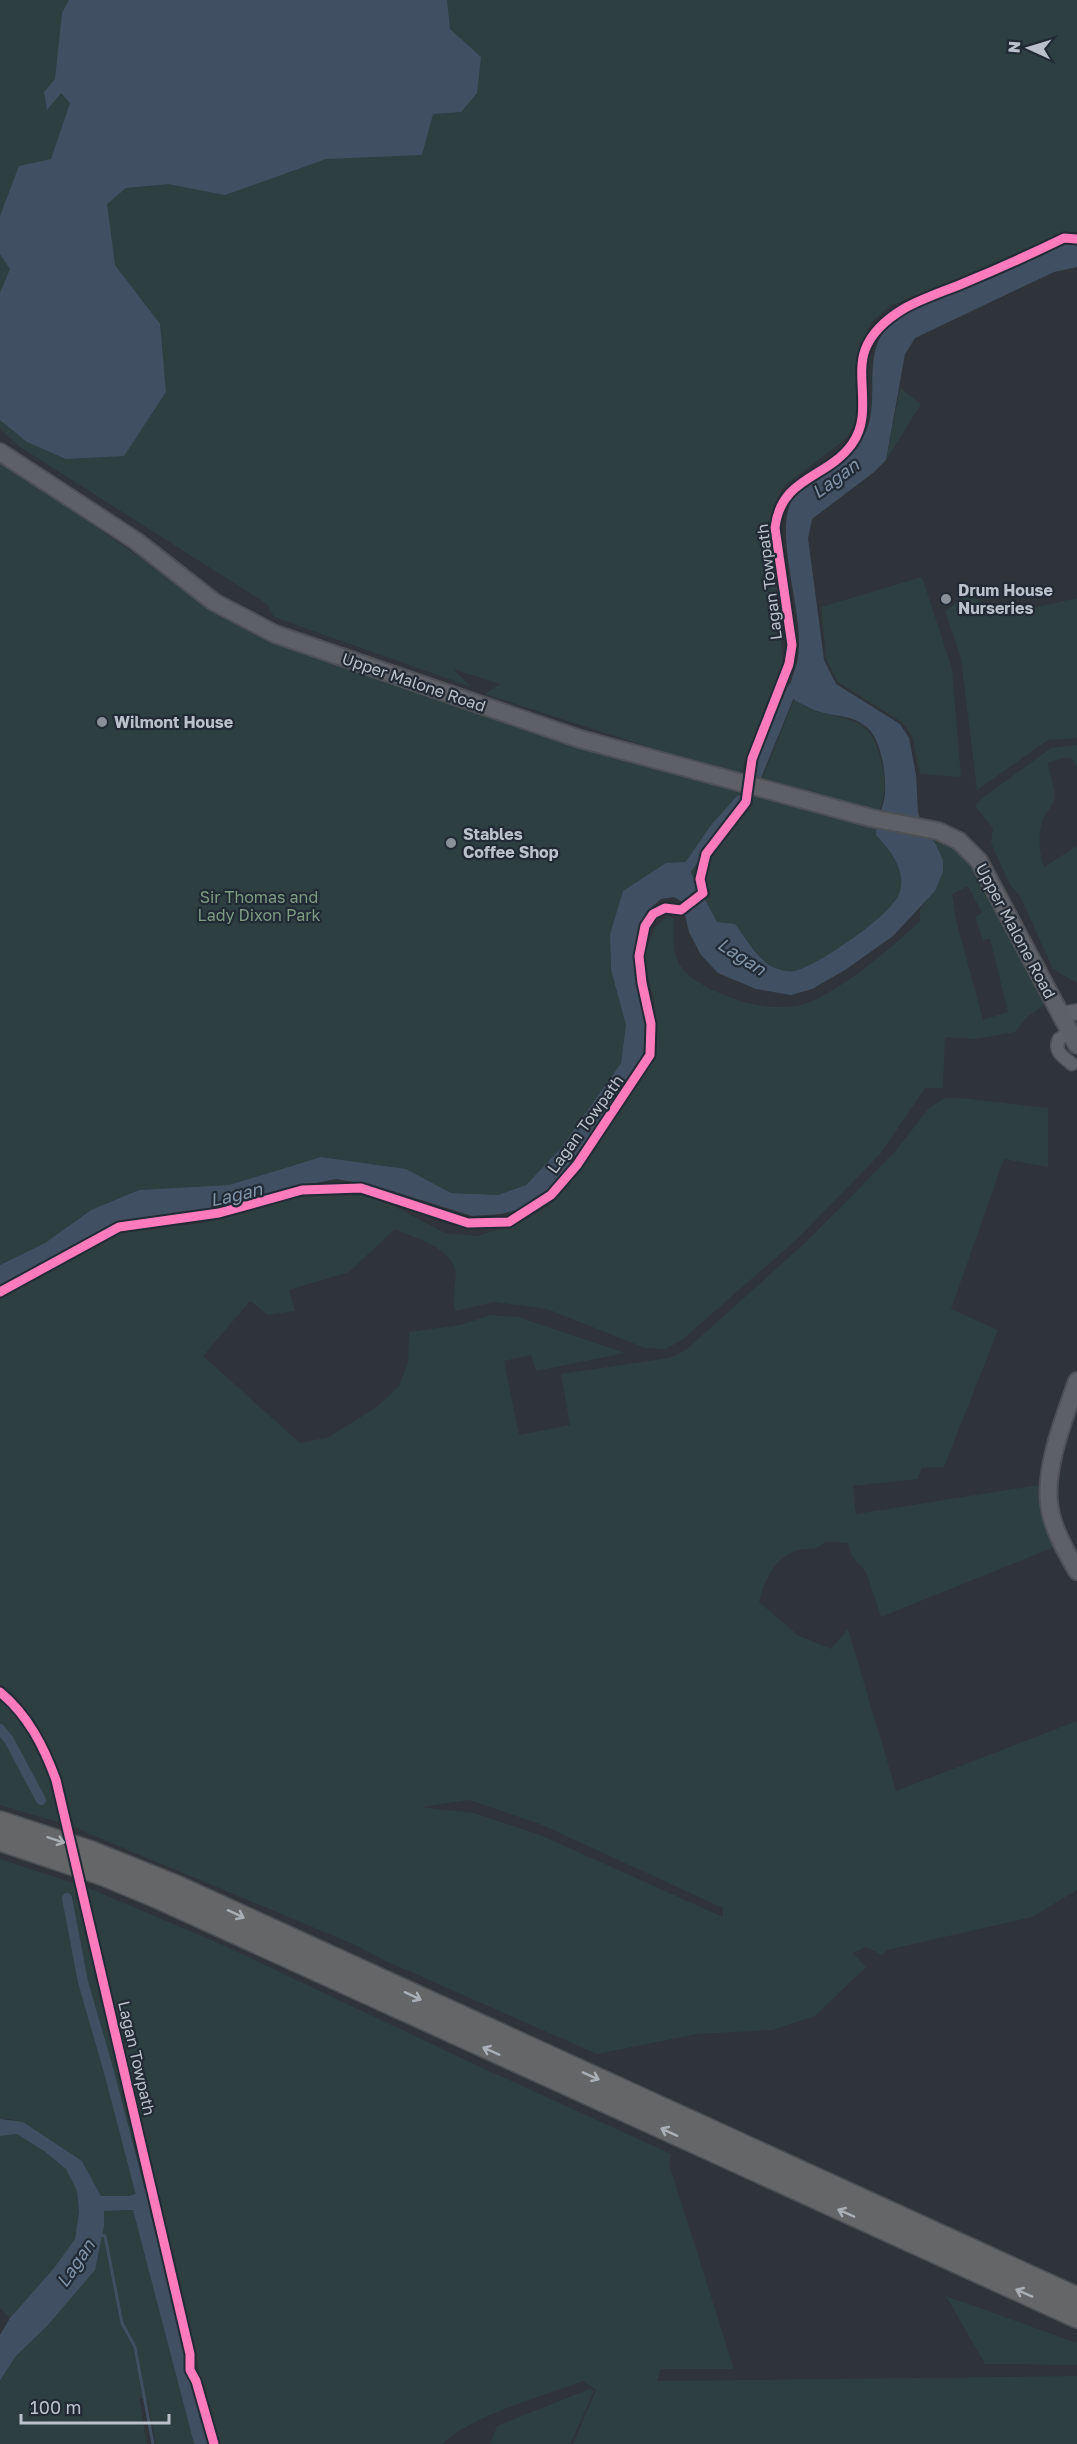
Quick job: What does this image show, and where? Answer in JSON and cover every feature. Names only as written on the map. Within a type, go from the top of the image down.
[{"type":"highway","points":[[0,1822],[91,1852],[178,1887],[1077,2298]]},
{"type":"highway","points":[[0,1840],[104,1875],[159,1898],[1077,2317]]},
{"type":"main road","name":"Upper Malone Road","points":[[0,452],[136,541],[214,602],[275,634],[580,739],[871,818],[938,831],[959,841],[979,861],[1069,1013],[1074,1039]]},
{"type":"main road","points":[[1077,1381],[1048,1481],[1049,1504],[1056,1531],[1077,1570]]},
{"type":"street","points":[[1072,1064],[1057,1048],[1059,1040],[1074,1039]]},
{"type":"green space","points":[[0,0],[1077,0],[1077,233],[1062,232],[1050,240],[890,306],[871,322],[860,350],[859,415],[847,438],[784,486],[772,510],[783,669],[741,773],[689,760],[485,694],[500,684],[453,669],[471,687],[274,617],[267,604],[20,447],[0,429]]},
{"type":"green space","points":[[900,388],[921,404],[886,460]]},
{"type":"green space","name":"Sir Thomas and Lady Dixon Park","points":[[0,461],[177,583],[273,639],[876,827],[876,835],[892,855],[900,871],[901,887],[898,896],[881,916],[850,940],[818,961],[790,971],[775,968],[765,961],[735,925],[717,923],[685,862],[623,891],[610,935],[611,970],[626,1025],[621,1063],[561,1148],[526,1185],[498,1195],[451,1193],[406,1169],[321,1157],[229,1185],[139,1190],[91,1210],[45,1243],[0,1265]]},
{"type":"green space","points":[[922,577],[952,669],[961,777],[920,774],[912,736],[903,723],[838,682],[826,659],[821,607]]},
{"type":"green space","points":[[968,594],[1003,616],[1014,616],[1037,607],[1077,598],[1077,738],[1048,740],[977,790],[961,658],[945,611]]},
{"type":"green space","points":[[794,700],[819,712],[855,722],[868,731],[877,748],[884,774],[885,786],[879,811],[762,779]]},
{"type":"green space","points":[[1077,745],[1077,767],[1072,758],[1062,758],[1048,763],[1055,796],[1052,806],[1042,821],[1040,838],[1044,867],[1077,846],[1077,983],[1053,969],[1020,896],[1010,885],[991,843],[993,828],[975,806],[981,799],[1051,748]]},
{"type":"green space","points":[[923,830],[967,849],[1037,989],[1049,1002],[1028,1016],[1015,1032],[975,1039],[945,1037],[943,1088],[925,1088],[881,1153],[797,1239],[682,1340],[666,1349],[645,1348],[547,1309],[494,1302],[455,1311],[456,1273],[451,1261],[430,1244],[395,1229],[349,1272],[289,1290],[295,1311],[268,1315],[250,1301],[203,1356],[300,1443],[329,1437],[378,1406],[399,1386],[408,1363],[409,1332],[460,1325],[491,1315],[518,1317],[625,1353],[536,1371],[531,1355],[504,1361],[519,1435],[570,1425],[561,1374],[662,1359],[675,1356],[687,1349],[805,1243],[894,1153],[929,1108],[945,1098],[960,1098],[1048,1108],[1048,1167],[1004,1159],[951,1309],[998,1330],[944,1467],[922,1468],[917,1479],[853,1486],[856,1514],[1039,1485],[1043,1509],[1057,1546],[881,1617],[866,1572],[852,1556],[848,1543],[826,1542],[814,1548],[788,1554],[782,1559],[767,1579],[759,1602],[799,1636],[831,1649],[848,1629],[896,1791],[1077,1721],[1077,1890],[1032,1917],[887,1950],[882,1955],[866,1947],[853,1953],[866,1967],[815,2016],[772,2030],[697,2034],[597,2054],[386,1961],[353,1944],[71,1826],[0,1805],[0,1297],[58,1267],[121,1230],[197,1224],[302,1196],[362,1195],[392,1205],[445,1233],[478,1236],[521,1222],[551,1204],[588,1161],[655,1053],[654,1002],[644,957],[655,927],[667,917],[674,918],[674,944],[679,963],[691,977],[702,984],[725,995],[756,1005],[789,1007],[800,1005],[846,982],[920,921],[920,909],[935,888],[941,870],[941,860],[932,841]],"holes":[[[968,886],[982,913],[975,917],[983,940],[990,939],[1008,1012],[983,1020],[956,920],[952,894]],[[469,1800],[540,1824],[723,1908],[723,1917],[540,1835],[474,1813],[421,1807]]]},
{"type":"green space","points":[[0,1859],[91,1889],[223,1945],[671,2154],[669,2164],[734,2369],[661,2369],[657,2381],[1077,2376],[1077,2444],[573,2444],[596,2390],[583,2381],[488,2416],[454,2434],[443,2444],[216,2444],[155,2189],[129,2196],[101,2196],[82,2161],[11,2119],[0,2119]]},
{"type":"green space","points":[[17,2134],[44,2151],[66,2169],[77,2191],[79,2212],[75,2239],[54,2268],[10,2318],[0,2308],[0,2136]]},
{"type":"green space","points":[[133,2210],[194,2444],[156,2444],[148,2402],[139,2397],[147,2444],[0,2444],[0,2381],[15,2357],[47,2326],[104,2226],[104,2211]]},
{"type":"green space","points":[[946,2296],[1077,2343],[1077,2365],[985,2364]]},
{"type":"green space","points":[[590,2389],[594,2391],[570,2444],[490,2444],[497,2426]]},
{"type":"water","points":[[69,0],[447,0],[450,29],[481,57],[477,93],[461,112],[433,114],[422,155],[326,159],[225,195],[168,184],[126,188],[107,204],[115,265],[160,324],[166,392],[124,456],[66,459],[27,442],[0,420],[0,293],[10,269],[0,254],[0,216],[19,166],[51,159],[70,103],[61,93],[47,110],[44,92],[55,79],[62,13]]},
{"type":"water","name":"Lagan","points":[[1066,244],[1077,244],[1077,267],[1054,272],[915,338],[905,354],[886,460],[874,472],[812,519],[808,538],[824,660],[836,684],[900,724],[909,738],[916,775],[918,812],[923,830],[935,843],[943,860],[943,872],[935,891],[893,936],[845,970],[812,989],[791,995],[756,989],[718,973],[701,955],[689,932],[682,902],[674,897],[661,899],[647,911],[641,922],[637,953],[638,985],[647,1023],[642,1062],[571,1165],[546,1193],[521,1209],[501,1214],[472,1216],[373,1185],[336,1179],[300,1186],[224,1208],[133,1220],[101,1230],[0,1285],[0,1265],[45,1243],[91,1210],[139,1190],[229,1185],[321,1157],[406,1169],[451,1193],[498,1195],[526,1185],[561,1148],[621,1063],[626,1025],[611,970],[610,934],[623,891],[666,863],[685,862],[717,922],[735,924],[764,961],[782,970],[794,971],[818,961],[881,916],[892,905],[901,887],[900,871],[896,862],[876,835],[885,794],[882,756],[875,738],[864,725],[849,718],[816,711],[794,700],[791,682],[798,657],[799,639],[787,547],[787,513],[797,494],[854,451],[864,435],[871,414],[873,361],[881,336],[889,326],[901,316],[917,308]]},
{"type":"water","name":"Lagan","points":[[0,2119],[23,2122],[82,2161],[101,2196],[129,2196],[145,2191],[186,2355],[187,2370],[192,2380],[209,2444],[194,2444],[133,2210],[104,2211],[104,2226],[95,2270],[47,2326],[15,2357],[0,2381],[0,2335],[10,2318],[54,2268],[75,2239],[79,2212],[77,2191],[66,2169],[44,2151],[17,2134],[0,2136]]},
{"type":"waterway","points":[[756,777],[792,689],[799,681]]},
{"type":"waterway","points":[[680,879],[715,828],[740,800]]},
{"type":"waterway","points":[[0,1729],[9,1740],[41,1800]]},
{"type":"waterway","points":[[67,1898],[83,1982],[144,2206]]},
{"type":"waterway","name":"Lagan","points":[[100,2235],[105,2236],[122,2323],[135,2347],[153,2444]]},
{"type":"cycle path","name":"Lagan Towpath","points":[[0,1292],[119,1227],[219,1213],[302,1190],[361,1188],[468,1223],[509,1222],[551,1195],[577,1165],[650,1055],[651,1024],[639,956],[645,926],[653,914],[665,908],[681,910],[703,893],[700,879],[706,854],[746,802],[752,759],[789,664],[792,645],[775,528],[779,511],[795,488],[842,456],[858,433],[863,409],[862,361],[868,343],[887,321],[912,304],[1064,238],[1077,239]]},
{"type":"cycle path","name":"Lagan Towpath","points":[[0,1692],[27,1721],[56,1780],[190,2354],[190,2370],[196,2381],[214,2444]]},
{"type":"place","name":"Drum House Nurseries","points":[[946,599]]},
{"type":"place","name":"Wilmont House","points":[[102,722]]},
{"type":"place","name":"Stables Coffee Shop","points":[[451,843]]}]
